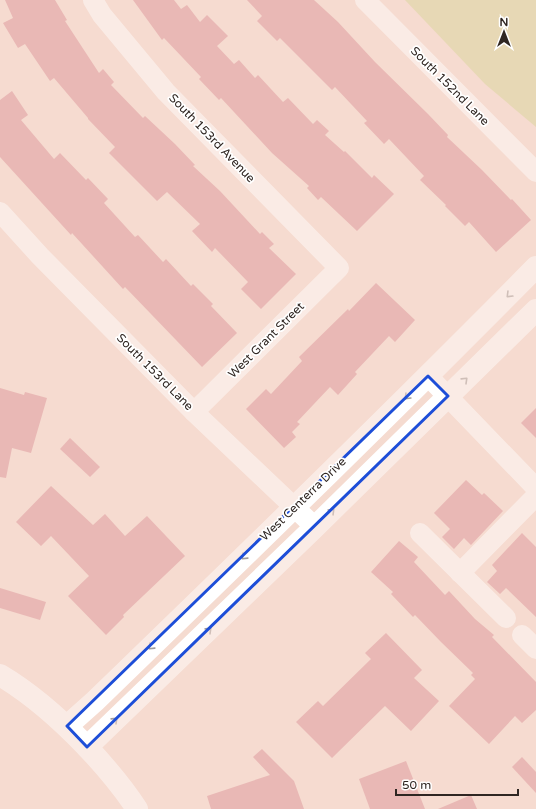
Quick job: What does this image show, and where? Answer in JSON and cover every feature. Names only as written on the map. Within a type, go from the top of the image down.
[{"type":"street","name":"South 153rd Avenue","points":[[92,0],[102,15],[166,92],[339,268]]},
{"type":"street","name":"South 152nd Lane","points":[[365,0],[536,172]]},
{"type":"street","name":"South 153rd Lane","points":[[0,212],[40,256],[194,412],[295,507],[315,528]]},
{"type":"street","name":"West Centerra Drive","points":[[67,726],[95,701],[295,507],[536,267]]},
{"type":"street","name":"West Grant Street","points":[[194,412],[339,268]]},
{"type":"street","points":[[87,747],[315,528],[536,310]]},
{"type":"street","points":[[428,376],[536,488]]},
{"type":"street","points":[[460,572],[536,496]]},
{"type":"street","points":[[420,534],[506,618]]},
{"type":"street","points":[[0,675],[43,705],[67,726],[101,762],[138,809]]},
{"type":"highlighted area","points":[[428,376],[448,396],[87,747],[67,726]]},
{"type":"shaded area","points":[[405,0],[536,0],[536,127],[485,84]]},
{"type":"building","points":[[5,0],[55,0],[67,20],[65,21],[99,73],[103,69],[114,82],[111,85],[143,118],[145,116],[175,144],[195,165],[193,166],[220,191],[260,234],[262,232],[274,244],[269,248],[296,274],[261,309],[241,289],[248,282],[215,248],[212,252],[192,231],[200,224],[167,192],[157,201],[109,153],[115,147],[88,119],[54,78],[50,81],[25,44],[18,48],[3,23],[13,18]]},
{"type":"building","points":[[133,0],[174,0],[181,9],[187,5],[200,22],[207,15],[228,36],[217,46],[234,64],[239,60],[255,78],[258,75],[283,102],[288,98],[313,124],[317,120],[329,131],[325,135],[344,152],[345,151],[372,178],[374,175],[394,194],[357,231],[321,197],[318,200],[307,188],[309,186],[272,153],[221,98],[219,100],[199,79],[201,77],[164,38],[162,40]]},
{"type":"building","points":[[247,0],[314,0],[338,22],[375,62],[448,135],[447,137],[511,200],[512,199],[531,220],[496,252],[469,222],[465,226],[420,180],[424,176],[389,139],[384,144],[364,123],[367,121],[335,87],[332,90],[280,38],[277,41],[257,21],[262,16]]},
{"type":"building","points":[[12,91],[28,115],[21,120],[54,159],[60,153],[86,180],[88,178],[108,199],[104,203],[135,237],[138,235],[163,262],[166,259],[191,286],[193,284],[213,304],[211,306],[237,333],[202,367],[125,287],[123,289],[72,233],[71,235],[0,157],[0,100]]},
{"type":"building","points":[[376,283],[415,320],[395,342],[389,336],[355,372],[357,374],[338,395],[330,387],[297,422],[300,424],[292,432],[296,437],[284,448],[246,409],[266,389],[271,394],[302,361],[299,357],[348,309],[349,311]]},
{"type":"building","points":[[0,388],[24,395],[25,392],[47,398],[31,453],[12,448],[6,478],[0,477]]},
{"type":"building","points":[[536,408],[536,438],[521,423]]},
{"type":"building","points":[[70,438],[100,467],[90,477],[60,449]]},
{"type":"building","points":[[466,480],[482,495],[484,493],[503,511],[471,545],[464,538],[454,549],[442,537],[450,529],[434,513]]},
{"type":"building","points":[[51,486],[93,525],[105,514],[125,536],[147,516],[185,556],[123,615],[124,617],[106,635],[68,596],[89,576],[51,536],[41,546],[16,522]]},
{"type":"building","points":[[522,533],[536,547],[536,617],[506,588],[500,594],[487,582],[497,571],[492,565]]},
{"type":"building","points":[[399,541],[418,557],[414,562],[445,595],[449,591],[475,619],[494,635],[492,637],[536,682],[536,710],[522,723],[515,716],[489,744],[449,706],[475,679],[471,675],[473,673],[415,615],[413,617],[391,594],[393,592],[371,572]]},
{"type":"building","points":[[0,588],[46,602],[40,620],[0,608]]},
{"type":"building","points":[[386,633],[422,670],[414,678],[439,701],[411,731],[385,706],[332,758],[296,722],[318,701],[323,706],[371,659],[365,653]]},
{"type":"building","points":[[262,749],[294,781],[304,809],[211,809],[207,796],[270,775],[253,757]]},
{"type":"building","points":[[522,757],[536,772],[536,793],[512,767]]},
{"type":"building","points":[[406,761],[425,809],[370,809],[359,779]]},
{"type":"building","points":[[471,795],[477,809],[438,809]]}]
